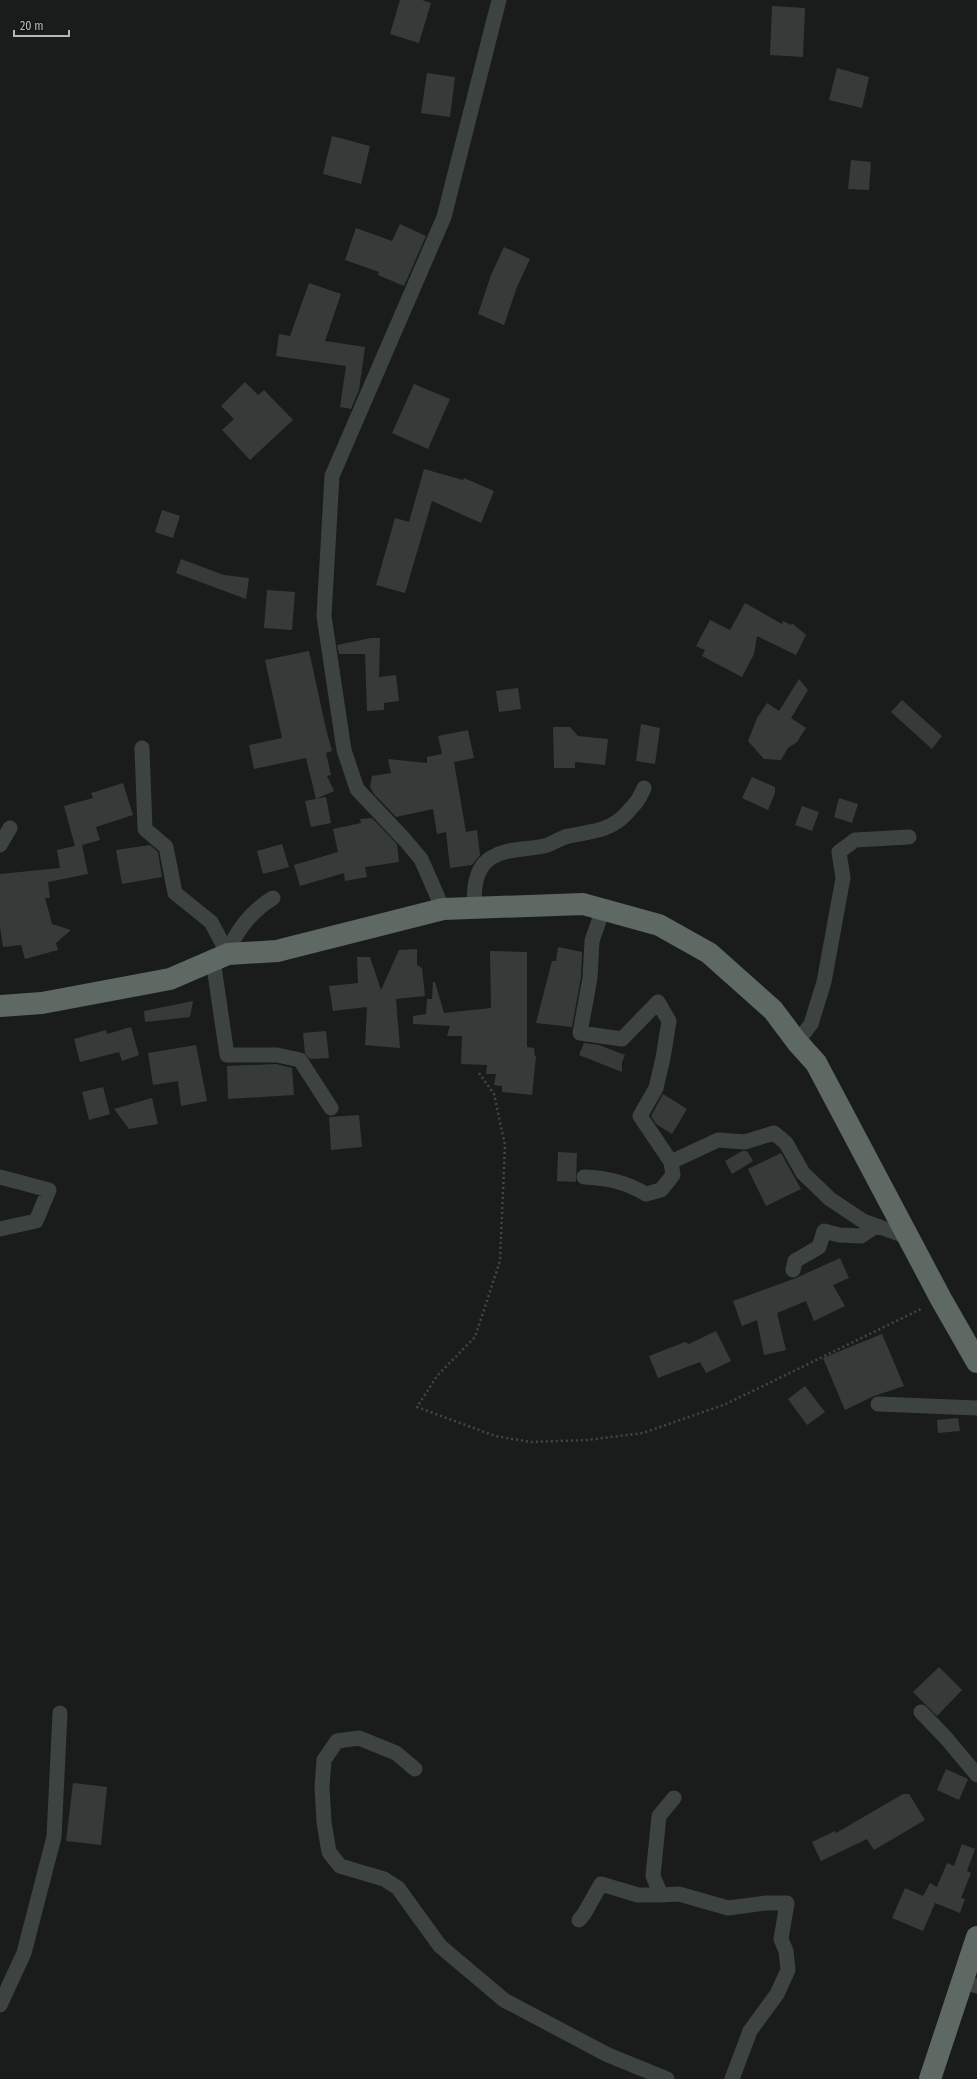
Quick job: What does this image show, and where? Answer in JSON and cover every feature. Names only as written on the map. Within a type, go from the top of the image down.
[{"type":"highway","points":[[0,1006],[42,1003],[170,978],[220,957],[277,951],[443,909],[583,904],[659,925],[709,953],[773,1010],[797,1042],[816,1063],[941,1299],[977,1362]]},
{"type":"highway","points":[[935,2077],[969,1984],[977,1937]]},
{"type":"street","points":[[443,909],[421,859],[357,789],[344,750],[324,616],[332,476],[444,217],[499,0]]},
{"type":"street","points":[[142,748],[144,829],[166,847],[175,893],[211,922],[220,957],[227,1055],[277,1055],[300,1060],[331,1108]]},
{"type":"street","points":[[474,908],[474,886],[479,873],[488,860],[502,854],[545,846],[568,836],[606,828],[620,821],[637,804],[644,788]]},
{"type":"street","points":[[0,845],[10,828]]},
{"type":"street","points":[[797,1042],[811,1024],[824,982],[843,878],[839,852],[855,840],[909,838]]},
{"type":"street","points":[[220,957],[239,929],[265,903],[273,898]]},
{"type":"street","points":[[584,1177],[608,1178],[628,1184],[646,1194],[661,1190],[673,1175],[671,1162],[640,1116],[656,1088],[669,1021],[658,1002],[622,1039],[580,1033],[590,978],[592,941],[603,909]]},
{"type":"street","points":[[671,1162],[718,1140],[745,1142],[774,1133],[786,1143],[803,1173],[830,1199],[863,1221],[908,1237]]},
{"type":"street","points":[[0,1178],[49,1190],[36,1221],[0,1228]]},
{"type":"street","points":[[793,1270],[795,1261],[819,1246],[824,1232],[839,1235],[861,1236],[876,1226]]},
{"type":"street","points":[[878,1404],[977,1408]]},
{"type":"street","points":[[921,1712],[946,1738],[977,1775]]},
{"type":"street","points":[[0,2005],[24,1953],[54,1837],[60,1713]]},
{"type":"street","points":[[415,1768],[396,1753],[359,1738],[337,1741],[324,1760],[322,1787],[324,1822],[329,1852],[340,1866],[384,1880],[398,1888],[440,1946],[504,2000],[608,2055],[667,2079]]},
{"type":"street","points":[[661,1895],[653,1876],[659,1816],[674,1798]]},
{"type":"street","points":[[579,1920],[601,1884],[638,1895],[679,1894],[728,1908],[766,1902],[787,1903],[781,1939],[786,1951],[788,1970],[777,1994],[750,2031],[732,2079]]},
{"type":"path","points":[[479,1073],[494,1094],[505,1145],[500,1261],[475,1337],[438,1376],[417,1407],[495,1436],[531,1442],[587,1440],[643,1434],[726,1404],[941,1299]]},
{"type":"building","points":[[400,0],[422,0],[431,3],[419,43],[390,34]]},
{"type":"building","points":[[772,6],[805,8],[803,57],[770,55]]},
{"type":"building","points":[[837,68],[869,77],[862,108],[829,100]]},
{"type":"building","points":[[427,73],[455,77],[450,117],[421,113]]},
{"type":"building","points":[[332,136],[370,146],[361,184],[323,174]]},
{"type":"building","points":[[851,160],[871,162],[869,190],[848,189]]},
{"type":"building","points":[[400,224],[426,236],[404,286],[378,275],[379,272],[345,260],[356,228],[392,241]]},
{"type":"building","points":[[504,247],[530,259],[517,287],[504,325],[478,314],[491,275]]},
{"type":"building","points":[[309,283],[341,294],[325,341],[365,347],[359,390],[351,409],[340,407],[346,366],[276,356],[279,334],[290,336]]},
{"type":"building","points":[[245,382],[258,395],[264,390],[293,420],[250,460],[222,430],[234,419],[221,406]]},
{"type":"building","points":[[414,384],[450,399],[428,449],[392,433]]},
{"type":"building","points":[[424,469],[463,480],[464,478],[494,491],[481,523],[432,501],[405,593],[376,585],[395,518],[409,522]]},
{"type":"building","points":[[162,510],[180,516],[173,538],[155,532]]},
{"type":"building","points":[[181,559],[224,575],[249,578],[246,599],[176,573]]},
{"type":"building","points":[[267,590],[295,592],[292,630],[264,628]]},
{"type":"building","points":[[745,603],[782,624],[783,621],[791,625],[792,623],[806,635],[796,655],[757,636],[754,654],[742,677],[702,656],[705,650],[696,646],[710,620],[730,630]]},
{"type":"building","points":[[371,638],[380,638],[379,677],[396,675],[399,701],[384,703],[384,710],[367,711],[365,654],[339,654],[337,645]]},
{"type":"building","points":[[309,651],[332,751],[326,753],[331,775],[327,776],[334,791],[316,799],[306,758],[254,769],[249,745],[282,738],[265,660]]},
{"type":"building","points":[[799,679],[808,690],[791,718],[806,728],[797,742],[788,748],[781,760],[764,759],[748,741],[757,718],[767,703],[779,711]]},
{"type":"building","points":[[518,688],[521,709],[499,712],[496,691]]},
{"type":"building","points":[[902,700],[942,736],[932,749],[891,712]]},
{"type":"building","points":[[641,724],[660,728],[655,764],[636,761]]},
{"type":"building","points":[[553,727],[570,727],[578,736],[608,739],[605,765],[575,762],[575,768],[554,768]]},
{"type":"building","points":[[468,730],[474,758],[454,762],[466,832],[477,830],[480,855],[472,865],[450,868],[446,832],[437,834],[433,809],[396,817],[374,794],[370,787],[372,776],[391,773],[388,759],[427,763],[427,757],[442,754],[438,736]]},
{"type":"building","points":[[752,777],[775,787],[775,793],[768,810],[742,798]]},
{"type":"building","points":[[123,783],[133,815],[96,827],[100,840],[82,845],[88,874],[48,882],[50,898],[45,898],[52,924],[71,930],[56,943],[58,950],[25,959],[21,945],[3,947],[0,927],[0,874],[60,868],[57,850],[75,846],[64,806],[93,798],[91,793]]},
{"type":"building","points":[[326,797],[331,823],[311,827],[305,801]]},
{"type":"building","points":[[839,798],[858,804],[852,823],[834,817]]},
{"type":"building","points":[[802,806],[819,812],[812,831],[795,825]]},
{"type":"building","points":[[372,818],[397,844],[399,862],[365,867],[367,877],[345,881],[344,873],[300,886],[294,865],[338,852],[333,829],[361,823],[360,819]]},
{"type":"building","points":[[282,844],[289,867],[263,874],[257,851]]},
{"type":"building","points":[[150,845],[158,852],[162,877],[122,884],[116,850]]},
{"type":"building","points":[[558,947],[582,952],[581,977],[572,1027],[536,1023],[552,961],[556,961]]},
{"type":"building","points":[[417,949],[417,965],[422,968],[425,996],[396,999],[400,1048],[365,1045],[367,1007],[333,1011],[329,986],[358,983],[357,957],[370,957],[381,990],[399,950]]},
{"type":"building","points":[[490,951],[527,952],[527,1047],[534,1048],[536,1056],[532,1095],[502,1092],[502,1086],[494,1085],[496,1074],[486,1074],[487,1065],[461,1064],[462,1036],[447,1036],[450,1026],[413,1024],[413,1016],[426,1014],[427,999],[432,999],[433,982],[435,982],[444,1013],[491,1008]]},
{"type":"building","points":[[193,1001],[190,1017],[145,1022],[144,1011]]},
{"type":"building","points":[[131,1027],[139,1055],[122,1061],[119,1052],[80,1062],[74,1039],[106,1030],[107,1034]]},
{"type":"building","points":[[326,1031],[329,1058],[310,1059],[305,1054],[303,1033]]},
{"type":"building","points":[[584,1043],[599,1045],[625,1055],[622,1062],[622,1072],[579,1055]]},
{"type":"building","points":[[196,1045],[207,1101],[181,1106],[178,1081],[153,1085],[148,1053]]},
{"type":"building","points":[[276,1064],[292,1068],[294,1095],[228,1099],[227,1066]]},
{"type":"building","points":[[103,1087],[110,1114],[89,1120],[82,1092]]},
{"type":"building","points":[[663,1094],[687,1109],[672,1134],[656,1124],[651,1116]]},
{"type":"building","points":[[152,1098],[158,1124],[129,1129],[114,1109]]},
{"type":"building","points":[[359,1115],[362,1147],[331,1150],[329,1117]]},
{"type":"building","points":[[742,1151],[747,1151],[753,1161],[732,1174],[725,1161]]},
{"type":"building","points":[[558,1152],[577,1153],[576,1182],[557,1181]]},
{"type":"building","points":[[781,1153],[801,1189],[766,1206],[748,1169]]},
{"type":"building","points":[[840,1258],[849,1278],[833,1285],[845,1306],[814,1321],[806,1301],[777,1313],[786,1350],[764,1355],[757,1320],[742,1326],[733,1301],[796,1278]]},
{"type":"building","points":[[716,1331],[731,1361],[706,1373],[700,1362],[658,1378],[649,1356],[685,1342],[689,1344]]},
{"type":"building","points":[[882,1334],[904,1386],[874,1396],[845,1410],[823,1358]]},
{"type":"building","points":[[805,1386],[825,1412],[807,1425],[788,1399]]},
{"type":"building","points":[[958,1418],[960,1431],[938,1433],[937,1420]]},
{"type":"building","points":[[939,1667],[962,1690],[937,1716],[913,1692]]},
{"type":"building","points":[[946,1769],[968,1779],[959,1800],[937,1790]]},
{"type":"building","points":[[73,1783],[107,1787],[101,1845],[66,1841]]},
{"type":"building","points":[[903,1794],[909,1794],[925,1820],[874,1850],[867,1839],[821,1861],[812,1842],[835,1831],[836,1833]]},
{"type":"building","points":[[962,1844],[975,1849],[967,1871],[971,1873],[961,1898],[965,1899],[960,1913],[935,1903],[923,1931],[892,1918],[905,1888],[923,1896],[930,1883],[937,1887],[947,1863],[954,1866]]}]
